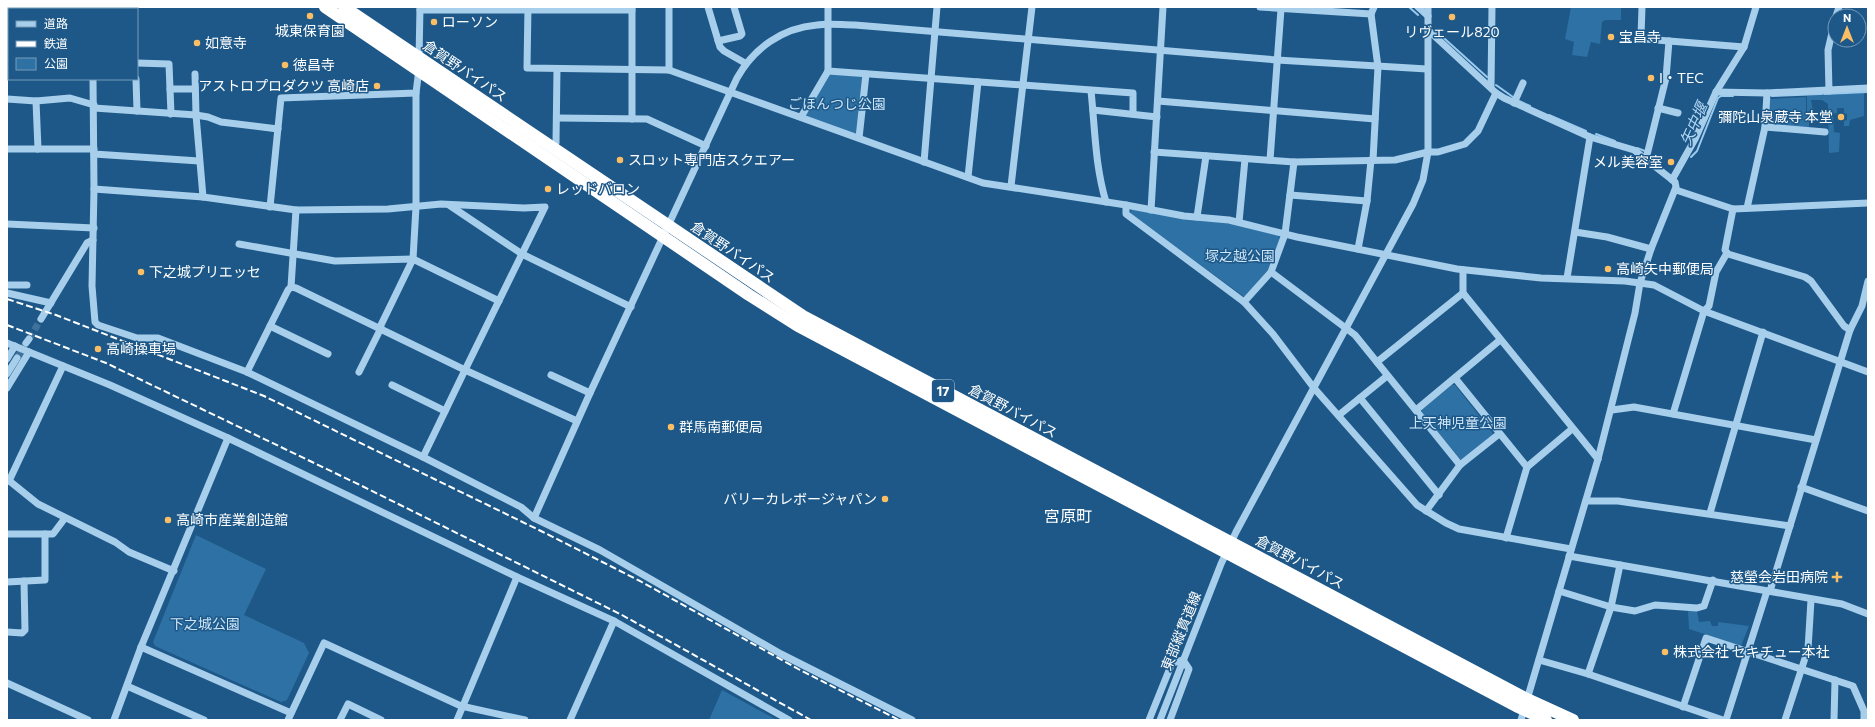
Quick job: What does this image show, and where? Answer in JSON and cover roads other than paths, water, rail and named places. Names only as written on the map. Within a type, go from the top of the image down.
[{"type":"highway","name":"倉賀野バイパス","points":[[325,7],[419,71],[666,231],[803,316],[1524,710],[1546,720]]},
{"type":"highway","name":"倉賀野バイパス","points":[[344,7],[553,149],[666,231]]},
{"type":"highway","name":"倉賀野バイパス","points":[[1524,710],[1574,720]]},
{"type":"street","points":[[669,7],[669,70]]},
{"type":"street","points":[[708,7],[718,41],[724,51],[745,64]]},
{"type":"street","points":[[718,41],[740,36],[742,34],[734,7]]},
{"type":"street","points":[[801,117],[828,71],[828,7]]},
{"type":"street","points":[[924,162],[937,7]]},
{"type":"street","points":[[1011,186],[1032,7]]},
{"type":"street","points":[[1152,210],[1163,7]]},
{"type":"street","points":[[1260,7],[1371,14]]},
{"type":"street","points":[[1358,249],[1368,201],[1375,119],[1378,67],[1371,14],[1374,7]]},
{"type":"street","points":[[1418,7],[1428,16]]},
{"type":"street","name":"東部縦貫道線","points":[[1160,720],[1229,548],[1413,204],[1423,180],[1428,152],[1428,7]]},
{"type":"street","points":[[1491,87],[1492,7]]},
{"type":"street","points":[[1642,7],[1641,36],[1644,39],[1744,48]]},
{"type":"street","points":[[1672,180],[1695,139],[1716,92],[1744,48],[1756,7]]},
{"type":"street","points":[[359,372],[413,259],[416,207],[416,93],[419,71],[420,9],[632,9],[632,119]]},
{"type":"street","points":[[528,9],[527,68],[669,70],[983,183],[1011,186],[1197,217],[1239,222],[1285,234],[1385,256],[1463,270],[1541,278],[1625,281],[1654,285],[1704,311],[1868,372]]},
{"type":"street","points":[[1270,160],[1281,9]]},
{"type":"street","points":[[534,518],[590,393],[745,64],[761,47],[779,35],[816,25],[855,25],[1161,49],[1277,60],[1428,69]]},
{"type":"street","points":[[1428,30],[1496,93],[1514,103],[1590,137],[1627,147],[1646,159],[1675,182],[1676,190],[1651,249],[1640,283],[1635,313],[1612,410],[1524,710]]},
{"type":"street","points":[[1646,159],[1666,78],[1669,41]]},
{"type":"street","points":[[1828,48],[1829,91]]},
{"type":"street","points":[[138,63],[169,64],[171,114]]},
{"type":"street","points":[[553,149],[556,143],[557,68]]},
{"type":"street","points":[[828,71],[1133,93],[1133,114]]},
{"type":"street","points":[[195,74],[196,115],[203,197]]},
{"type":"street","points":[[859,138],[866,74]]},
{"type":"street","points":[[93,80],[94,228],[92,286],[95,322],[98,325],[137,338],[158,338],[247,372],[423,457],[521,507],[534,518],[600,550],[781,654],[912,720]]},
{"type":"street","points":[[136,80],[137,111]]},
{"type":"street","points":[[968,177],[978,82]]},
{"type":"street","points":[[1514,103],[1524,83]]},
{"type":"street","points":[[1716,92],[1767,93],[1868,88]]},
{"type":"street","points":[[170,89],[195,90]]},
{"type":"street","points":[[1091,91],[1094,142],[1099,164],[1100,183],[1106,202]]},
{"type":"street","points":[[270,207],[281,98],[416,93]]},
{"type":"street","points":[[1154,152],[1294,162],[1395,160],[1428,152],[1438,152],[1465,144],[1478,132],[1496,93]]},
{"type":"street","points":[[1747,208],[1765,126],[1767,93]]},
{"type":"street","points":[[7,99],[36,101],[70,98],[94,107],[196,115],[208,117],[221,122],[278,129]]},
{"type":"street","points":[[36,101],[38,149]]},
{"type":"street","points":[[1158,101],[1375,119]]},
{"type":"street","points":[[1658,108],[1678,113]]},
{"type":"street","points":[[1093,110],[1157,117]]},
{"type":"street","points":[[557,118],[647,119],[706,146]]},
{"type":"street","points":[[1765,126],[1825,132]]},
{"type":"street","points":[[1567,278],[1590,137]]},
{"type":"street","points":[[7,150],[38,149],[94,151],[200,161]]},
{"type":"street","points":[[1197,217],[1206,156]]},
{"type":"street","points":[[1239,222],[1245,158]]},
{"type":"street","points":[[1244,302],[1271,272],[1285,234],[1294,162]]},
{"type":"street","points":[[94,189],[203,197],[296,210],[416,207],[447,204],[524,208],[545,207],[423,457]]},
{"type":"street","points":[[1676,190],[1733,209],[1868,204]]},
{"type":"street","points":[[1290,195],[1368,201]]},
{"type":"street","points":[[447,204],[522,254],[630,307]]},
{"type":"street","points":[[1126,205],[1126,214],[1244,302],[1273,334],[1314,388],[1404,491],[1417,505],[1426,511],[1459,529],[1506,538],[1620,566],[1713,580],[1811,600],[1842,604],[1868,614]]},
{"type":"street","points":[[1673,414],[1704,311],[1708,306],[1716,272],[1727,252],[1726,250],[1733,209]]},
{"type":"street","points":[[247,372],[288,290],[291,287],[292,253],[296,210]]},
{"type":"street","points":[[7,224],[94,228]]},
{"type":"street","points":[[1575,232],[1607,237],[1651,249]]},
{"type":"street","points":[[41,319],[87,243],[93,240]]},
{"type":"street","points":[[240,244],[335,261],[413,259],[499,300]]},
{"type":"street","points":[[1727,252],[1736,257],[1805,277],[1811,281],[1844,326],[1850,330]]},
{"type":"street","points":[[1463,270],[1463,293],[1572,429],[1598,459]]},
{"type":"street","points":[[1271,272],[1355,335],[1460,465]]},
{"type":"street","points":[[1539,660],[1588,674],[1724,720],[1769,591],[1850,330],[1862,306],[1868,280]]},
{"type":"street","points":[[7,285],[27,285]]},
{"type":"street","points":[[291,287],[380,328],[465,370],[577,421]]},
{"type":"street","points":[[7,293],[51,303]]},
{"type":"street","points":[[1377,362],[1463,293]]},
{"type":"street","points":[[270,326],[328,354]]},
{"type":"street","points":[[1710,513],[1763,332]]},
{"type":"street","points":[[1416,410],[1500,340]]},
{"type":"street","points":[[7,343],[110,385],[228,438],[518,577],[614,621],[789,720]]},
{"type":"street","points":[[7,359],[15,346]]},
{"type":"street","points":[[7,388],[29,352]]},
{"type":"street","points":[[7,374],[17,358]]},
{"type":"street","points":[[63,366],[8,480],[38,504],[115,542],[129,552],[174,571]]},
{"type":"street","points":[[551,375],[590,393]]},
{"type":"street","points":[[1339,415],[1387,376]]},
{"type":"street","points":[[1455,378],[1498,434],[1526,466]]},
{"type":"street","points":[[392,385],[445,411]]},
{"type":"street","points":[[1360,398],[1438,495]]},
{"type":"street","points":[[1612,410],[1634,408],[1816,440]]},
{"type":"street","points":[[1506,538],[1526,466],[1572,429]]},
{"type":"street","points":[[1426,511],[1460,465],[1498,434]]},
{"type":"street","points":[[114,720],[142,647],[228,438]]},
{"type":"street","points":[[1801,487],[1868,511]]},
{"type":"street","points":[[1586,501],[1618,501],[1710,513],[1790,526]]},
{"type":"street","points":[[7,534],[53,534],[65,518]]},
{"type":"street","points":[[7,582],[45,580],[45,534]]},
{"type":"street","points":[[1588,674],[1611,607],[1620,566]]},
{"type":"street","points":[[457,720],[461,706],[518,577]]},
{"type":"street","points":[[1559,591],[1611,607],[1635,611],[1655,605],[1698,608],[1704,606],[1713,580]]},
{"type":"street","points":[[7,632],[22,633],[25,630],[24,581]]},
{"type":"street","points":[[1785,720],[1808,649],[1811,600]]},
{"type":"street","points":[[570,720],[614,621]]},
{"type":"street","points":[[1683,707],[1706,638],[1853,686],[1864,711],[1864,720]]},
{"type":"street","points":[[142,647],[289,716],[324,643],[461,706],[525,720]]},
{"type":"street","points":[[1149,720],[1172,663],[1183,660],[1189,669],[1170,720]]},
{"type":"street","points":[[1834,720],[1835,680]]},
{"type":"street","points":[[7,683],[88,720]]},
{"type":"street","points":[[127,686],[204,720]]},
{"type":"street","points":[[340,720],[348,704],[381,720]]},
{"type":"waterway","name":"矢中堰","points":[[1409,7],[1418,15]]},
{"type":"waterway","name":"矢中堰","points":[[1435,30],[1487,77]]},
{"type":"waterway","name":"矢中堰","points":[[1496,85],[1513,97]]},
{"type":"waterway","name":"矢中堰","points":[[1824,94],[1868,92]]},
{"type":"waterway","name":"矢中堰","points":[[1772,96],[1822,94]]},
{"type":"waterway","name":"矢中堰","points":[[1691,157],[1697,151],[1718,98],[1721,96],[1733,96]]},
{"type":"waterway","name":"矢中堰","points":[[1519,101],[1530,106]]},
{"type":"waterway","name":"矢中堰","points":[[1549,115],[1586,131]]},
{"type":"waterway","name":"矢中堰","points":[[1596,134],[1615,141]]},
{"type":"waterway","name":"矢中堰","points":[[1637,148],[1645,151]]},
{"type":"tunnel","points":[[29,339],[41,319]]},
{"type":"tunnel","points":[[17,358],[26,343]]},
{"type":"railway","points":[[7,299],[56,315],[264,396],[640,581],[800,670],[899,720]]},
{"type":"railway","points":[[7,325],[106,363],[362,486],[622,615],[811,720]]},
{"type":"place","name":"城東保育園","points":[[310,16]]},
{"type":"place","name":"リヴェール820","points":[[1452,17]]},
{"type":"place","name":"ローソン","points":[[434,22]]},
{"type":"place","name":"宝昌寺","points":[[1611,37]]},
{"type":"place","name":"如意寺","points":[[197,43]]},
{"type":"place","name":"徳昌寺","points":[[285,65]]},
{"type":"place","name":"I・TEC","points":[[1651,78]]},
{"type":"place","name":"アストロプロダクツ 高崎店","points":[[377,86]]},
{"type":"place","name":"彌陀山泉蔵寺 本堂","points":[[1841,117]]},
{"type":"place","name":"スロット専門店スクエアー","points":[[620,160]]},
{"type":"place","name":"メル美容室","points":[[1671,162]]},
{"type":"place","name":"レッドバロン","points":[[548,189]]},
{"type":"place","name":"高崎矢中郵便局","points":[[1608,269]]},
{"type":"place","name":"下之城プリエッセ","points":[[141,272]]},
{"type":"place","name":"高崎操車場","points":[[98,349]]},
{"type":"place","name":"群馬南郵便局","points":[[671,427]]},
{"type":"place","name":"バリーカレボージャパン","points":[[885,499]]},
{"type":"place","name":"高崎市産業創造館","points":[[168,520]]},
{"type":"place","name":"慈瑩会岩田病院","points":[[1837,577]]},
{"type":"place","name":"株式会社 セキチュー本社","points":[[1665,652]]},
{"type":"district","name":"宮原町","points":[[1068,516]]},
{"type":"park label","name":"ごほんつじ公園","points":[[837,104]]},
{"type":"park label","name":"塚之越公園","points":[[1240,256]]},
{"type":"park label","name":"上天神児童公園","points":[[1458,423]]},
{"type":"park label","name":"下之城公園","points":[[205,624]]}]
